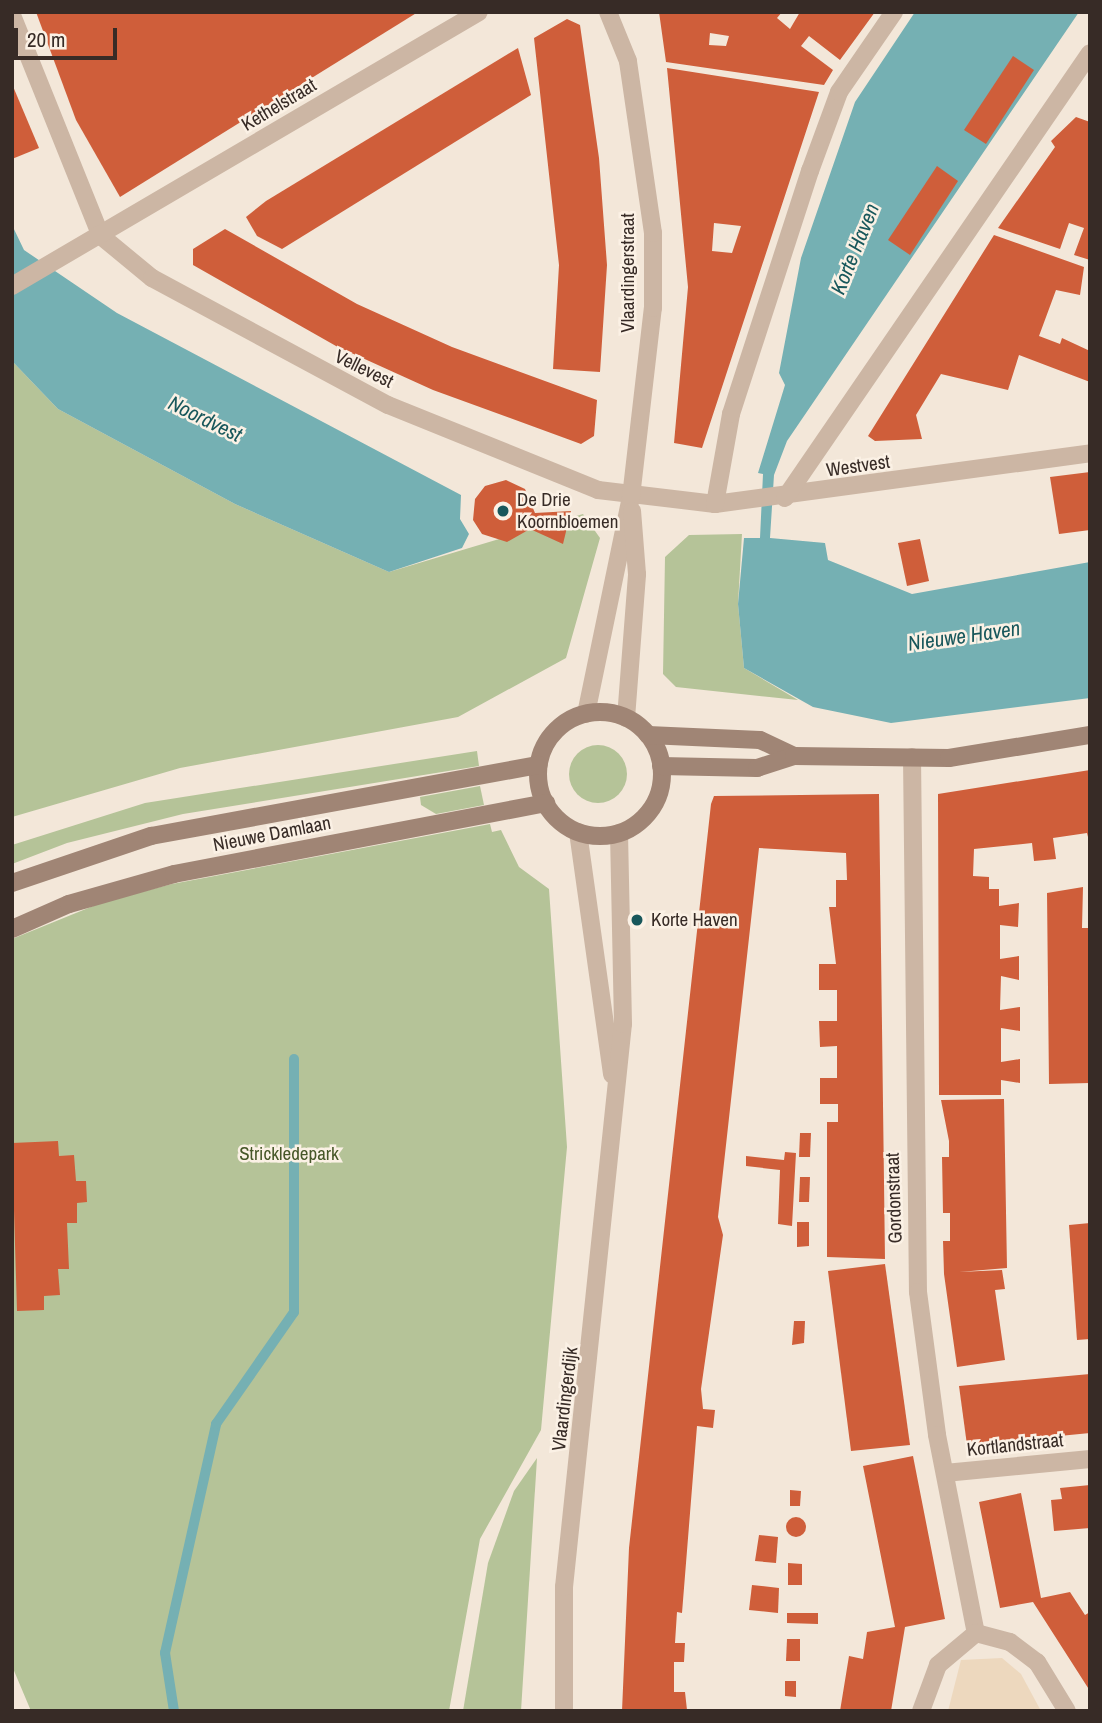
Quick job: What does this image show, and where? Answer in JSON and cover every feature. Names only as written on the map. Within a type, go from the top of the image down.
[{"type":"street","name":"Kethelstraat","points":[[12,286],[479,12]]},
{"type":"street","name":"Vlaardingerstraat","points":[[586,714],[631,497],[653,308],[653,233],[628,61],[608,12]]},
{"type":"street","points":[[715,504],[731,414],[839,92],[894,12]]},
{"type":"street","points":[[12,15],[101,236]]},
{"type":"street","points":[[785,498],[1090,53]]},
{"type":"street","name":"Vellevest","points":[[101,236],[152,278],[295,359],[401,410],[631,497]]},
{"type":"street","name":"Westvest","points":[[631,497],[715,504],[785,498],[1090,453]]},
{"type":"street","name":"Vlaardingerstraat","points":[[626,718],[637,574],[631,497]]},
{"type":"street","points":[[586,714],[626,718],[648,735],[661,766],[652,807],[620,833],[578,832],[546,803],[539,765],[555,732],[586,714]]},
{"type":"street","points":[[648,735],[760,740],[794,756]]},
{"type":"street","points":[[661,766],[757,768],[794,756],[949,758],[1090,735]]},
{"type":"street","name":"Gordonstraat","points":[[912,757],[918,1292],[945,1474],[976,1633]]},
{"type":"street","name":"Nieuwe Damlaan","points":[[12,883],[151,836],[539,765]]},
{"type":"street","name":"Nieuwe Damlaan","points":[[12,929],[69,904],[174,874],[546,803]]},
{"type":"street","name":"Vlaardingerdijk","points":[[578,832],[615,1092]]},
{"type":"street","name":"Vlaardingerdijk","points":[[564,1711],[564,1587],[624,1024],[620,833]]},
{"type":"street","name":"Kortlandstraat","points":[[945,1474],[1090,1459]]},
{"type":"street","points":[[921,1711],[938,1665],[976,1633],[1010,1642],[1037,1662],[1067,1711]]},
{"type":"green space","points":[[12,361],[58,409],[235,504],[389,572],[583,514],[600,538],[566,658],[458,717],[180,768],[12,817]]},
{"type":"green space","points":[[742,534],[738,604],[744,668],[798,700],[676,687],[663,674],[665,557],[689,535]]},
{"type":"green space","points":[[592,745],[604,745],[619,753],[627,768],[627,780],[619,795],[604,803],[592,803],[577,795],[569,780],[569,768],[577,753]]},
{"type":"green space","points":[[477,751],[479,766],[183,814],[67,843],[12,864],[12,845],[145,803]]},
{"type":"green space","points":[[480,786],[484,805],[436,814],[421,805],[420,797]]},
{"type":"green space","name":"Strickledepark","points":[[490,824],[492,832],[501,830],[519,867],[549,889],[567,1147],[541,1430],[480,1539],[449,1711],[31,1711],[12,1666],[12,939],[103,902],[172,884]]},
{"type":"green space","points":[[537,1458],[521,1711],[463,1711],[488,1563],[514,1491]]},
{"type":"shaded area","points":[[1002,1658],[1021,1674],[1041,1711],[948,1711],[961,1660]]},
{"type":"water","name":"Nieuwe Haven","points":[[915,12],[1079,12],[787,441],[774,475],[770,538],[825,543],[828,560],[912,594],[1090,562],[1090,698],[891,723],[813,707],[744,668],[738,604],[744,538],[760,538],[763,474],[758,473],[785,385],[779,373],[801,258],[855,102]]},
{"type":"water","name":"Noordvest","points":[[12,225],[24,250],[117,313],[461,495],[460,519],[469,534],[462,548],[389,572],[235,504],[58,409],[12,361]]},
{"type":"building","points":[[36,12],[418,12],[120,197],[76,120]]},
{"type":"building","points":[[659,12],[782,12],[777,18],[790,29],[800,12],[875,12],[840,60],[809,36],[801,46],[833,70],[824,85],[666,62]],"holes":[[[710,33],[729,36],[726,46],[709,45]]]},
{"type":"building","points":[[567,19],[580,25],[599,158],[607,265],[600,372],[553,369],[559,265],[534,38]]},
{"type":"building","points":[[518,48],[531,95],[282,249],[257,236],[246,217],[266,201]]},
{"type":"building","points":[[1013,56],[1034,70],[986,144],[964,130]]},
{"type":"building","points":[[667,68],[819,92],[702,448],[674,443],[688,287]],"holes":[[[714,223],[741,226],[732,253],[712,251]]]},
{"type":"building","points":[[12,84],[39,148],[12,159]]},
{"type":"building","points":[[1076,117],[1090,122],[1090,260],[1074,255],[1084,228],[1069,223],[1060,249],[998,228],[1055,147],[1051,141]]},
{"type":"building","points":[[937,166],[958,181],[910,255],[888,240]]},
{"type":"building","points":[[225,229],[357,304],[452,347],[597,400],[594,436],[581,444],[433,390],[336,346],[193,265],[193,249]]},
{"type":"building","points":[[994,235],[1084,267],[1080,295],[1056,290],[1039,336],[1060,344],[1062,338],[1090,351],[1090,382],[1019,355],[1008,390],[941,374],[916,415],[922,439],[875,441],[868,436]]},
{"type":"building","points":[[1090,472],[1090,530],[1059,534],[1050,477]]},
{"type":"building","name":"De Drie Koornbloemen","points":[[506,480],[525,489],[535,513],[571,511],[563,544],[530,529],[507,542],[482,534],[473,520],[475,499],[485,486]]},
{"type":"building","points":[[920,539],[929,581],[907,586],[898,543]]},
{"type":"building","points":[[1090,770],[1090,845],[1087,833],[1053,838],[1056,859],[1034,861],[1032,843],[974,849],[973,876],[989,877],[989,889],[999,889],[999,906],[1019,903],[1018,927],[1000,925],[1000,959],[1019,956],[1019,980],[1001,976],[1000,1010],[1020,1007],[1020,1031],[1001,1028],[1001,1062],[1020,1059],[1020,1083],[1001,1080],[1001,1095],[939,1095],[938,794]]},
{"type":"building","points":[[879,794],[885,1259],[827,1257],[827,1122],[838,1122],[838,1104],[820,1104],[820,1078],[837,1078],[837,1046],[820,1047],[819,1021],[837,1021],[837,990],[819,990],[819,964],[836,964],[829,907],[836,907],[836,880],[847,880],[846,853],[759,848],[718,1217],[723,1235],[701,1389],[703,1409],[715,1410],[713,1428],[697,1426],[682,1613],[677,1612],[675,1643],[685,1643],[684,1662],[674,1662],[674,1692],[685,1692],[687,1710],[622,1711],[629,1548],[711,804],[714,796]]},
{"type":"building","points":[[1083,887],[1082,928],[1090,928],[1090,1083],[1049,1084],[1047,893]]},
{"type":"building","points":[[1004,1099],[1007,1268],[959,1272],[1002,1270],[1005,1289],[995,1290],[1005,1360],[957,1367],[944,1274],[943,1241],[950,1241],[950,1213],[943,1213],[942,1157],[949,1157],[949,1141],[941,1100]]},
{"type":"building","points":[[800,1133],[811,1133],[810,1157],[799,1157]]},
{"type":"building","points":[[58,1141],[59,1156],[74,1155],[76,1181],[86,1181],[87,1202],[77,1203],[77,1223],[67,1223],[69,1269],[58,1269],[60,1295],[44,1296],[44,1310],[17,1311],[12,1143]]},
{"type":"building","points":[[785,1152],[796,1153],[792,1226],[778,1224],[780,1170],[746,1166],[746,1156],[784,1160]]},
{"type":"building","points":[[800,1177],[810,1177],[809,1202],[799,1202]]},
{"type":"building","points":[[797,1222],[809,1222],[809,1246],[797,1247]]},
{"type":"building","points":[[1090,1223],[1090,1339],[1077,1340],[1069,1225]]},
{"type":"building","points":[[885,1264],[910,1445],[851,1451],[828,1271]]},
{"type":"building","points":[[794,1321],[805,1321],[804,1343],[792,1345]]},
{"type":"building","points":[[1090,1374],[1090,1433],[967,1445],[959,1386]]},
{"type":"building","points":[[913,1456],[945,1619],[905,1627],[891,1711],[840,1711],[849,1656],[863,1659],[867,1632],[895,1627],[863,1466]]},
{"type":"building","points":[[1090,1485],[1090,1528],[1054,1531],[1051,1500],[1062,1499],[1060,1488]]},
{"type":"building","points":[[790,1490],[801,1491],[800,1506],[790,1506]]},
{"type":"building","points":[[1021,1493],[1041,1598],[1070,1592],[1085,1615],[1090,1612],[1090,1691],[1033,1602],[1000,1608],[979,1502]]},
{"type":"building","points":[[796,1517],[803,1520],[806,1527],[803,1534],[796,1537],[789,1534],[786,1527],[789,1520]]},
{"type":"building","points":[[759,1535],[778,1537],[776,1563],[755,1561]]},
{"type":"building","points":[[788,1563],[802,1564],[802,1585],[788,1585]]},
{"type":"building","points":[[752,1585],[779,1588],[778,1613],[749,1610]]},
{"type":"building","points":[[787,1613],[818,1613],[818,1624],[787,1623]]},
{"type":"building","points":[[787,1639],[800,1639],[800,1661],[786,1661]]},
{"type":"building","points":[[785,1681],[796,1681],[796,1697],[785,1696]]},
{"type":"waterway","points":[[174,1711],[165,1653],[216,1424],[294,1312],[294,1059]]},
{"type":"place","name":"De Drie Koornbloemen","points":[[503,511]]},
{"type":"place","name":"Korte Haven","points":[[637,920]]}]
